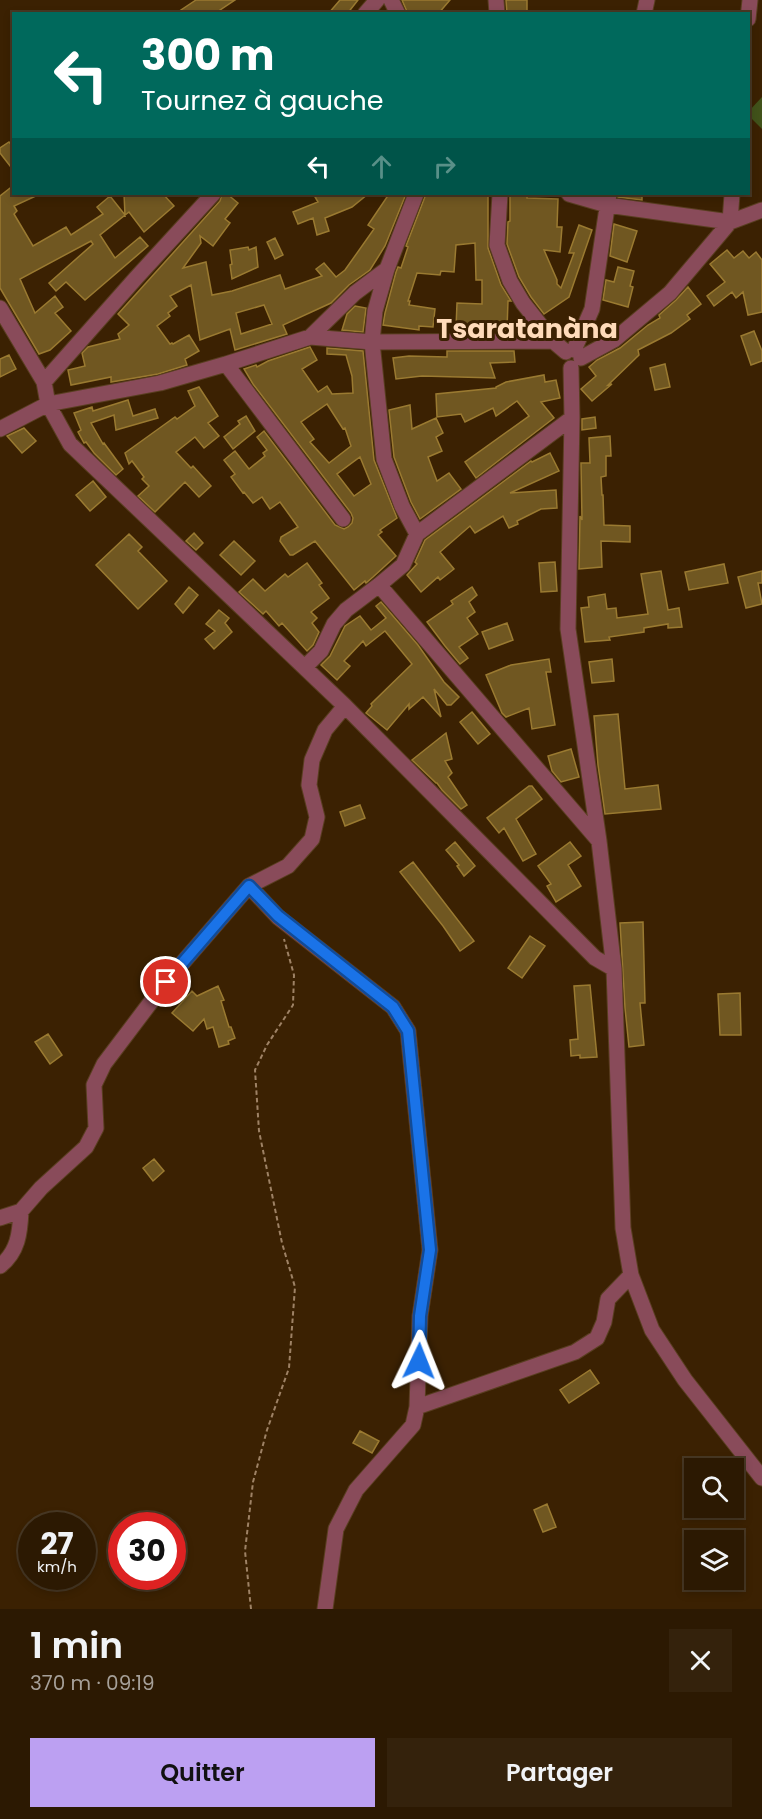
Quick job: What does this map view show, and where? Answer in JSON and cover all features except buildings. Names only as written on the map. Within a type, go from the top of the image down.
[{"type":"street","points":[[367,12],[377,0]]},
{"type":"street","points":[[44,382],[212,195]]},
{"type":"street","points":[[416,195],[387,269],[375,311],[372,342],[384,459],[402,507],[417,534]]},
{"type":"street","points":[[500,195],[497,245],[510,281],[553,341],[573,357]]},
{"type":"street","points":[[577,195],[730,222]]},
{"type":"street","points":[[730,222],[732,195]]},
{"type":"street","points":[[608,199],[592,309],[573,357],[568,629],[599,841],[614,969],[623,1228],[631,1275],[652,1330],[685,1380],[762,1478]]},
{"type":"street","points":[[573,357],[614,340],[669,293],[730,222],[762,210]]},
{"type":"street","points":[[310,337],[355,293],[387,269]]},
{"type":"street","points":[[0,308],[44,382],[48,405],[70,444],[345,706],[595,958],[614,969]]},
{"type":"street","points":[[0,429],[48,405],[160,383],[310,337],[372,342],[553,341]]},
{"type":"street","points":[[226,364],[342,519]]},
{"type":"street","points":[[305,667],[321,651],[334,624],[346,610],[403,565],[417,534],[572,418]]},
{"type":"street","points":[[379,585],[599,841]]},
{"type":"street","points":[[0,1218],[21,1211],[41,1188],[87,1147],[96,1128],[94,1084],[104,1064],[166,982],[249,886],[288,866],[312,839],[317,817],[309,785],[312,760],[325,730],[345,706]]},
{"type":"street","points":[[249,886],[278,916],[393,1007],[408,1031],[430,1250],[420,1316],[417,1407],[413,1425],[356,1490],[336,1529],[325,1609]]},
{"type":"street","points":[[0,1266],[11,1258],[20,1232],[21,1211]]},
{"type":"street","points":[[417,1407],[575,1352],[597,1338],[604,1322],[608,1299],[631,1275]]},
{"type":"path","points":[[251,1609],[245,1551],[253,1482],[267,1430],[289,1368],[295,1287],[282,1243],[259,1131],[255,1070],[267,1045],[293,1005],[294,975],[278,916]]},
{"type":"green space","points":[[762,97],[762,129],[750,117],[750,110]]},
{"type":"district","name":"Tsaratanàna","points":[[527,329]]},
{"type":"route","points":[[166,982],[249,886],[278,916],[393,1007],[408,1031],[430,1250],[420,1316],[419,1361]]}]
